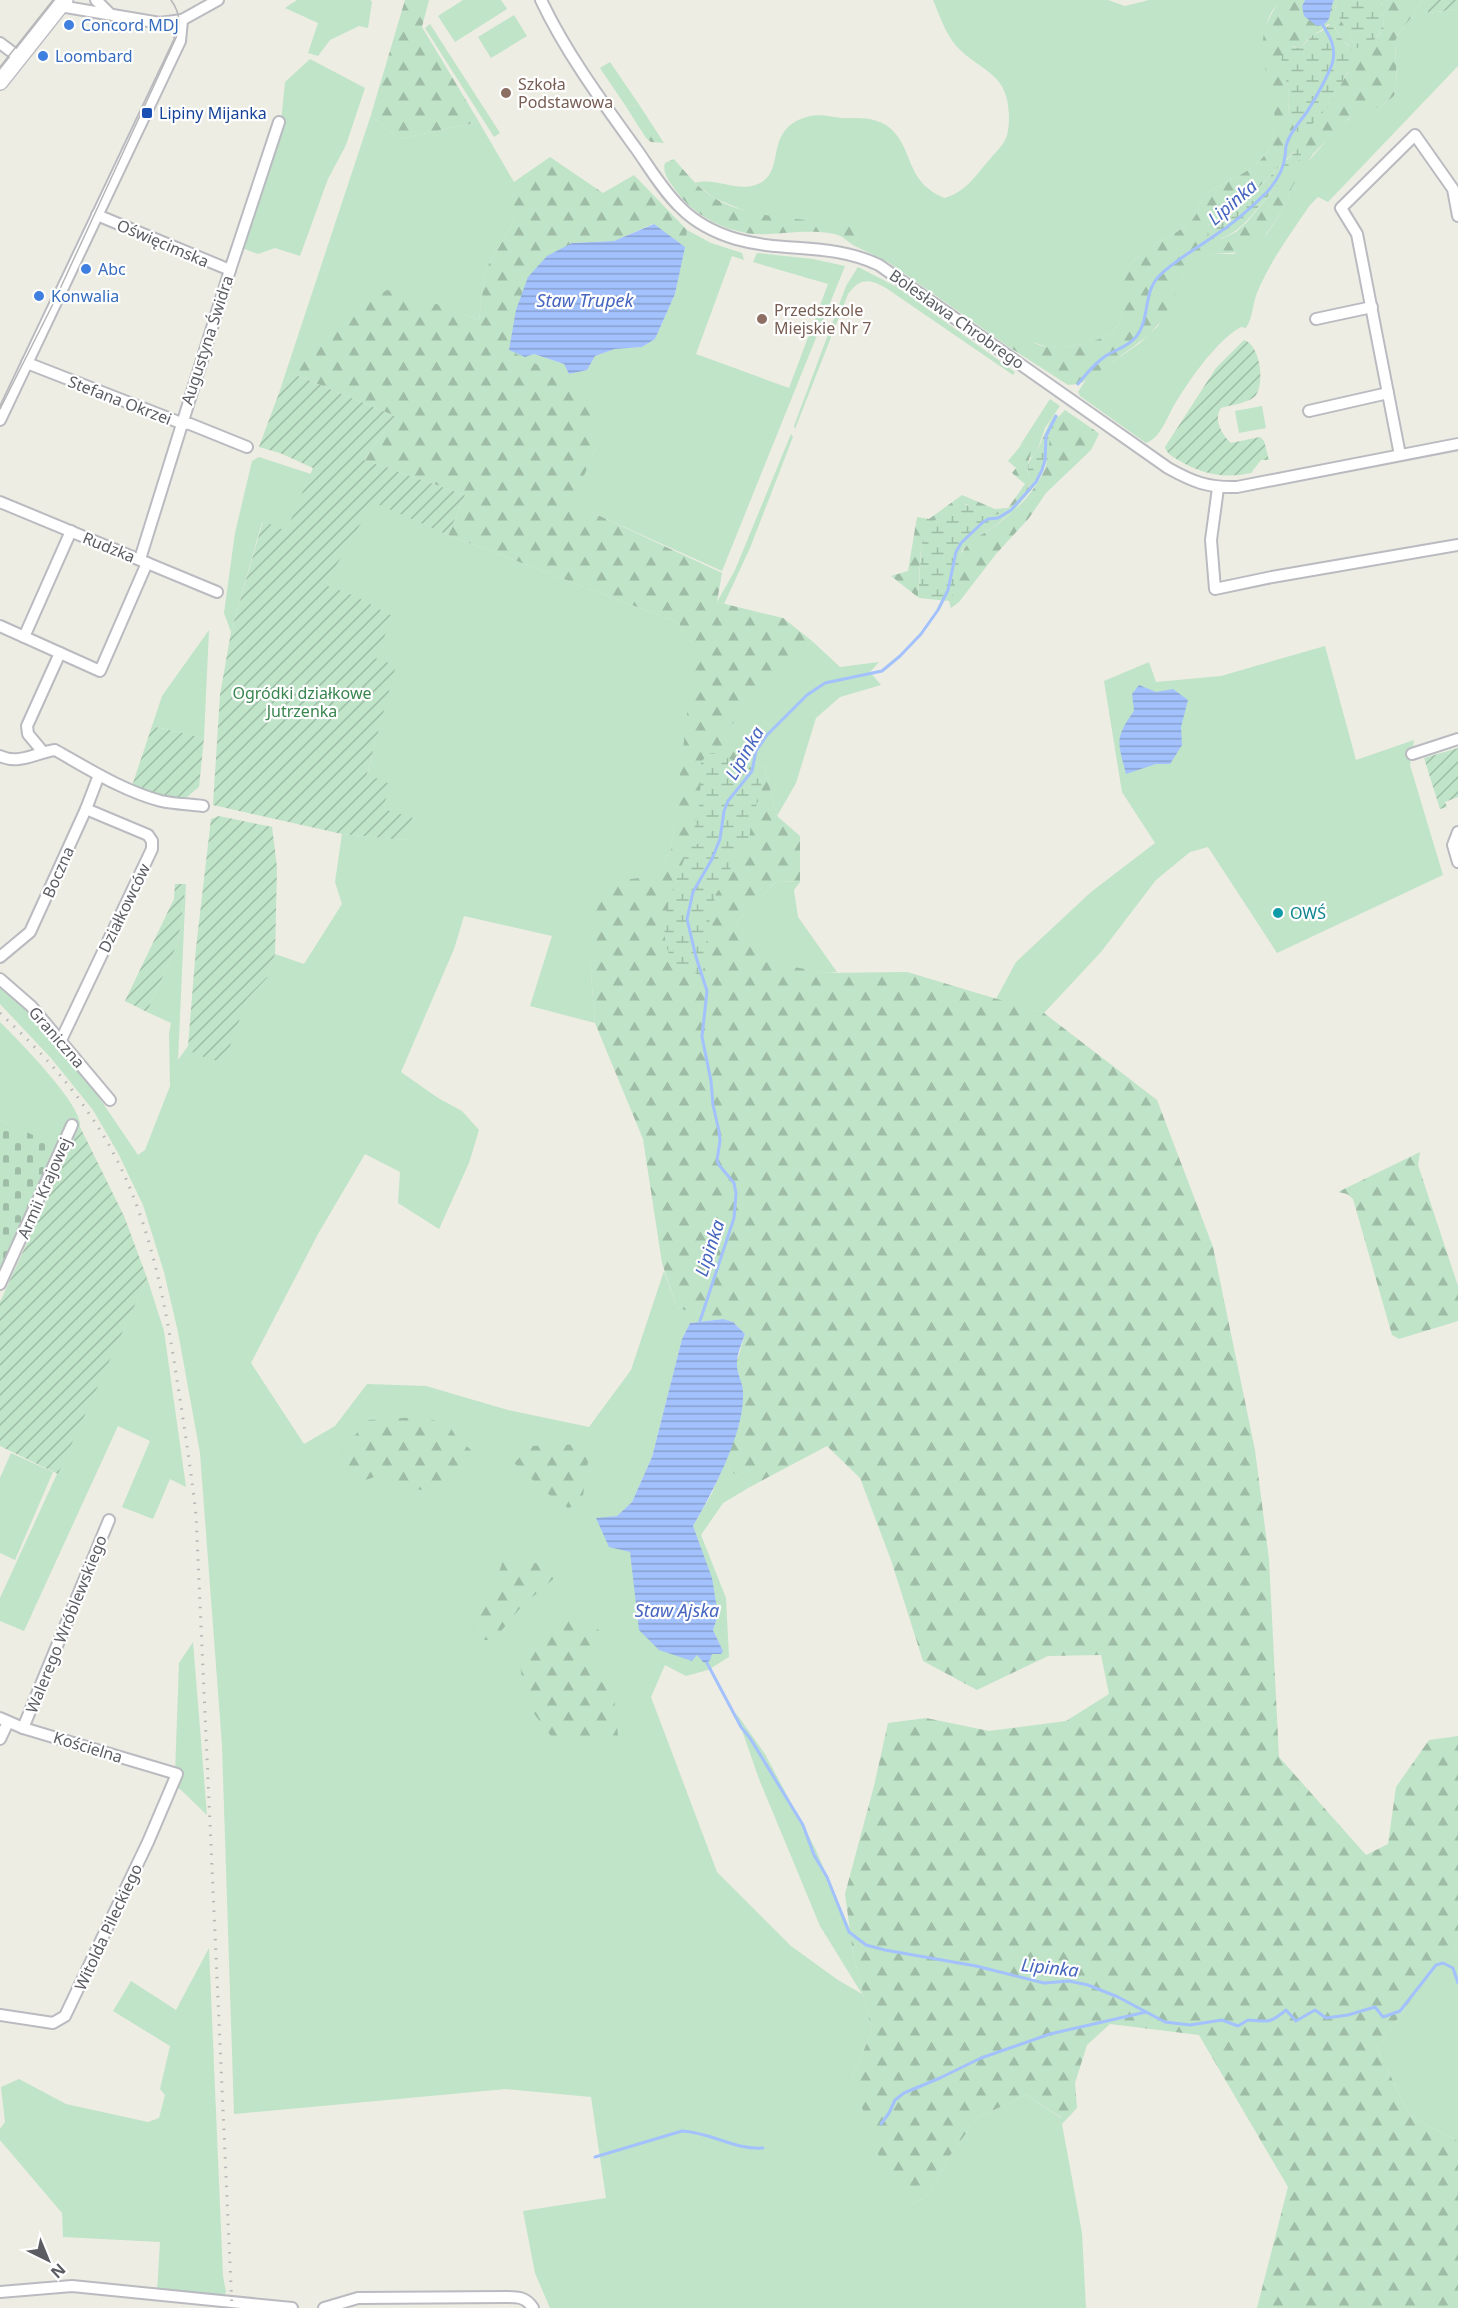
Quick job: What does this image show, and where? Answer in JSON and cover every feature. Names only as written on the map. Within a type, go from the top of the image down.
[{"type":"street","points":[[96,0],[110,14]]},
{"type":"street","points":[[0,82],[62,3],[160,23],[182,20],[218,0]]},
{"type":"street","name":"Bolesława Chrobrego","points":[[541,0],[590,82],[616,120],[673,200],[693,218],[713,231],[738,240],[842,252],[879,265],[1168,468],[1196,483],[1218,488],[1281,480],[1458,444]]},
{"type":"street","points":[[0,420],[180,40],[182,20]]},
{"type":"street","points":[[0,43],[20,58]]},
{"type":"street","name":"Augustyna Świdra","points":[[60,653],[100,671],[143,561],[181,423],[279,122]]},
{"type":"street","points":[[1400,455],[1357,234],[1341,208],[1416,135],[1453,189],[1458,216]]},
{"type":"street","name":"Oświęcimska","points":[[97,215],[230,270]]},
{"type":"street","points":[[1316,319],[1372,307]]},
{"type":"street","name":"Stefana Okrzei","points":[[27,363],[247,447]]},
{"type":"street","points":[[1308,411],[1388,393]]},
{"type":"street","points":[[1218,488],[1211,540],[1215,589],[1458,545]]},
{"type":"street","name":"Rudzka","points":[[0,502],[217,592]]},
{"type":"street","points":[[24,637],[71,531]]},
{"type":"street","points":[[0,626],[60,653],[27,726],[28,734],[43,752]]},
{"type":"street","points":[[1412,754],[1458,739]]},
{"type":"street","points":[[0,756],[10,761],[20,760],[55,750],[141,795],[163,801],[203,806]]},
{"type":"street","name":"Boczna","points":[[0,957],[30,932],[99,775]]},
{"type":"street","name":"Działkowców","points":[[61,1040],[152,849],[152,841],[148,835],[86,809]]},
{"type":"street","points":[[1458,832],[1453,844],[1458,862]]},
{"type":"street","name":"Graniczna","points":[[0,979],[31,1006],[110,1100]]},
{"type":"street","name":"Armii Krajowej","points":[[0,1284],[72,1125]]},
{"type":"street","name":"Walerego Wróblewskiego","points":[[23,1728],[109,1520]]},
{"type":"street","points":[[0,1739],[4,1720]]},
{"type":"street","name":"Kościelna","points":[[4,1720],[23,1728],[177,1774]]},
{"type":"street","name":"Witolda Pileckiego","points":[[0,2014],[53,2023],[65,2016],[148,1842],[177,1774]]},
{"type":"street","points":[[0,2292],[72,2286],[292,2308]]},
{"type":"street","points":[[324,2308],[358,2298],[506,2297],[520,2297],[527,2300],[532,2308]]},
{"type":"green space","points":[[297,0],[370,0],[372,2],[368,28],[359,26],[330,40],[318,56],[308,53],[318,23],[285,8]]},
{"type":"green space","points":[[405,0],[429,0],[422,27],[479,122],[399,139],[371,115]]},
{"type":"green space","points":[[463,0],[501,0],[507,9],[455,42],[438,16]]},
{"type":"green space","points":[[933,0],[1108,0],[1125,6],[1149,0],[1280,0],[1267,21],[1266,66],[1275,117],[1275,127],[1269,148],[1256,165],[1205,195],[1196,215],[1190,222],[1131,264],[1121,284],[1121,319],[1110,334],[1088,343],[1071,346],[1048,347],[1028,342],[1009,347],[888,262],[853,245],[859,236],[745,211],[714,198],[695,183],[711,182],[742,187],[758,184],[767,178],[772,170],[785,130],[795,122],[818,115],[881,122],[895,133],[922,183],[932,191],[945,198],[965,187],[1005,140],[1009,123],[1007,100],[1003,88],[990,72],[962,52],[953,42]]},
{"type":"green space","points":[[1279,0],[1305,0],[1302,6],[1331,13],[1330,7],[1334,0],[1338,0],[1335,8],[1353,43],[1377,37],[1384,28],[1381,0],[1423,0],[1398,34],[1395,42],[1397,87],[1394,96],[1381,106],[1348,119],[1313,154],[1292,187],[1283,209],[1260,243],[1247,252],[1211,254],[1194,263],[1183,275],[1165,316],[1149,335],[1092,377],[1078,384],[1068,385],[1009,347],[1026,341],[1050,347],[1068,346],[1087,343],[1110,334],[1120,323],[1119,285],[1129,266],[1138,257],[1190,222],[1196,215],[1205,195],[1247,171],[1263,157],[1273,137],[1275,124],[1263,46],[1268,20]],"holes":[[[1328,24],[1334,26],[1349,46],[1348,72],[1330,103],[1316,119],[1289,119],[1288,86],[1284,72],[1293,46],[1299,48]],[[1295,151],[1300,158],[1247,222],[1236,232],[1221,239],[1208,225],[1255,191]]]},
{"type":"green space","points":[[1338,0],[1381,0],[1384,28],[1368,47],[1356,48],[1335,9]]},
{"type":"green space","points":[[1423,0],[1428,0],[1428,13],[1458,9],[1458,66],[1328,202],[1318,197],[1310,205],[1268,270],[1257,293],[1246,328],[1241,327],[1232,333],[1205,361],[1156,436],[1146,443],[1080,396],[1078,392],[1085,381],[1140,343],[1158,326],[1183,275],[1194,262],[1211,254],[1234,254],[1266,235],[1283,209],[1292,187],[1306,164],[1339,126],[1355,115],[1381,106],[1394,96],[1397,87],[1395,42],[1398,34]]},
{"type":"green space","points":[[1428,0],[1458,0],[1458,9],[1428,13]]},
{"type":"green space","points":[[514,15],[527,36],[491,58],[478,37]]},
{"type":"green space","points":[[1332,23],[1340,37],[1353,51],[1354,57],[1339,89],[1323,112],[1306,129],[1297,132],[1289,119],[1288,86],[1281,65],[1282,54],[1289,46],[1299,48],[1313,35]]},
{"type":"green space","points":[[430,24],[500,133],[494,137],[425,28]]},
{"type":"green space","points":[[310,59],[365,88],[346,145],[328,179],[300,256],[275,248],[258,254],[242,248],[281,122],[285,82]]},
{"type":"green space","points":[[610,62],[640,106],[625,105],[600,68]]},
{"type":"green space","points":[[625,105],[640,106],[664,143],[651,142],[646,138]]},
{"type":"green space","points":[[371,115],[399,139],[479,122],[514,182],[514,220],[485,271],[479,321],[454,309],[291,373],[279,393]]},
{"type":"green space","points":[[1299,148],[1302,149],[1300,158],[1248,220],[1237,230],[1214,241],[1206,229],[1211,222],[1255,191]]},
{"type":"green space","points":[[550,157],[603,193],[634,175],[687,230],[685,247],[653,224],[614,241],[572,243],[509,350],[590,392],[596,448],[572,503],[722,573],[717,602],[783,618],[812,641],[719,738],[765,768],[777,816],[800,836],[800,882],[777,881],[737,922],[760,961],[827,973],[907,972],[1044,1013],[1157,1100],[1213,1247],[1255,1450],[1269,1559],[1279,1757],[1366,1855],[1388,1844],[1396,1787],[1429,1740],[1458,1736],[1458,1947],[1422,1984],[1377,2048],[1410,2116],[1458,2141],[1458,2308],[1257,2308],[1288,2187],[1199,2035],[1110,2024],[1087,2045],[1075,2083],[1077,2108],[1062,2118],[1026,2095],[977,2118],[946,2161],[930,2193],[911,2205],[882,2166],[852,2078],[872,2031],[853,1953],[845,1894],[888,1723],[926,1718],[989,1731],[1066,1721],[1109,1694],[1101,1655],[1048,1656],[977,1690],[923,1661],[891,1560],[860,1478],[827,1446],[750,1487],[724,1465],[739,1424],[743,1392],[736,1364],[745,1334],[733,1322],[677,1308],[662,1263],[643,1139],[595,1023],[590,961],[596,884],[653,876],[671,852],[694,655],[679,623],[448,535],[465,495],[364,460],[395,416],[291,373],[337,319],[387,290],[454,309],[479,321],[485,271],[514,220],[514,182]]},
{"type":"green space","points":[[674,159],[703,190],[728,205],[744,211],[780,217],[851,225],[860,229],[859,236],[853,245],[831,233],[756,234],[716,223],[692,208],[670,182],[664,166],[665,163]]},
{"type":"green space","points":[[687,230],[711,243],[742,253],[744,260],[732,256],[696,354],[789,388],[828,284],[753,262],[757,253],[813,259],[845,266],[722,571],[571,503],[596,448],[509,350],[525,356],[534,354],[564,364],[569,374],[587,370],[595,356],[615,349],[642,347],[655,339],[675,294]]},
{"type":"green space","points":[[858,267],[897,287],[1015,372],[1013,375],[886,288],[870,281],[861,282],[848,294],[795,429],[794,426],[846,286]]},
{"type":"green space","points":[[1244,340],[1254,349],[1257,356],[1260,373],[1259,389],[1256,395],[1249,400],[1221,408],[1218,422],[1231,443],[1260,437],[1264,441],[1269,460],[1261,460],[1251,473],[1241,475],[1204,472],[1178,460],[1168,453],[1165,447],[1216,368]]},
{"type":"green space","name":"Ogródki działkowe Jutrzenka","points":[[291,373],[395,416],[364,460],[465,495],[448,535],[373,502],[325,585],[355,596],[392,616],[376,659],[396,665],[367,774],[390,784],[384,805],[387,810],[413,818],[403,840],[342,834],[213,805],[220,695],[231,632],[263,521],[286,531],[313,468],[280,453],[259,447],[279,393]]},
{"type":"green space","points":[[1050,399],[1060,406],[1045,428],[1037,451],[1031,458],[1023,443],[1019,447]]},
{"type":"green space","points":[[1262,406],[1266,428],[1239,433],[1235,411]]},
{"type":"green space","points":[[1065,410],[1099,434],[1091,450],[1046,493],[1029,518],[996,554],[959,602],[951,608],[949,601],[964,549],[972,540],[997,525],[1033,490],[1045,468],[1051,430]]},
{"type":"green space","points":[[1055,414],[1059,417],[1050,433],[1048,458],[1037,483],[1014,511],[962,550],[953,594],[949,601],[919,598],[921,553],[926,531],[933,522],[961,504],[995,515],[1013,506],[1030,484],[1028,465]]},
{"type":"green space","points":[[791,434],[793,437],[750,548],[724,604],[717,602],[735,570]]},
{"type":"green space","points":[[1023,443],[1027,444],[1031,451],[1027,469],[1031,480],[1011,508],[993,515],[983,513],[966,504],[936,522],[923,539],[919,598],[891,576],[908,571],[917,517],[929,519],[962,495],[995,509],[1008,508],[1025,484],[1012,473],[1016,468],[1008,461]]},
{"type":"green space","points":[[259,457],[311,474],[286,531],[262,522],[231,632],[224,613],[235,533],[252,461]]},
{"type":"green space","points":[[373,501],[448,535],[679,623],[695,655],[671,852],[590,961],[595,1023],[530,1006],[552,936],[464,916],[454,949],[401,1072],[438,1098],[462,1111],[479,1130],[469,1163],[439,1229],[398,1203],[400,1172],[365,1154],[318,1234],[251,1363],[304,1444],[335,1426],[367,1384],[426,1386],[508,1410],[589,1427],[631,1370],[664,1271],[677,1308],[723,1319],[690,1323],[682,1339],[652,1457],[632,1502],[617,1516],[596,1519],[630,1552],[633,1564],[697,1654],[723,1651],[713,1630],[718,1615],[693,1526],[712,1493],[724,1465],[750,1487],[723,1503],[701,1535],[726,1598],[729,1657],[708,1670],[686,1676],[665,1665],[651,1697],[717,1872],[791,1946],[838,1980],[862,1994],[820,1926],[759,1779],[736,1713],[765,1754],[815,1848],[850,1929],[853,1953],[872,2031],[852,2078],[911,2205],[930,2193],[946,2161],[977,2118],[1026,2095],[1061,2118],[1077,2108],[1062,2124],[1082,2233],[1086,2308],[550,2308],[535,2273],[523,2211],[606,2198],[591,2097],[506,2089],[234,2114],[222,1745],[200,1453],[178,1332],[164,1272],[143,1205],[118,1153],[93,1110],[51,1058],[0,1004],[0,986],[36,1018],[85,1077],[138,1155],[145,1150],[170,1086],[169,1034],[171,1023],[147,1012],[178,942],[186,884],[178,1060],[188,1046],[194,1054],[236,1024],[247,999],[267,978],[275,954],[304,964],[342,904],[335,882],[342,834],[404,840],[367,775],[395,665],[376,660],[355,596],[324,586]]},
{"type":"green space","points":[[209,630],[204,738],[152,726],[162,696]]},
{"type":"green space","points":[[812,641],[840,667],[879,662],[870,672],[881,685],[840,697],[816,718],[796,783],[777,816],[765,768],[718,738]]},
{"type":"green space","points":[[1325,646],[1356,760],[1414,740],[1410,765],[1443,875],[1277,953],[1208,847],[1190,852],[1156,880],[1101,952],[1044,1013],[996,999],[1016,962],[1091,892],[1155,843],[1122,792],[1104,681],[1149,662],[1156,682],[1221,676]]},
{"type":"green space","points":[[152,726],[204,738],[199,787],[187,797],[173,798],[132,786]]},
{"type":"green space","points":[[1458,748],[1458,797],[1445,802],[1447,807],[1440,809],[1424,758]]},
{"type":"green space","points":[[713,753],[759,772],[762,790],[752,817],[749,840],[739,851],[725,852],[730,857],[731,872],[716,894],[710,915],[707,958],[701,976],[673,962],[667,948],[665,921],[672,892],[687,851],[693,844],[700,844],[693,834],[700,801],[701,762],[708,754]]},
{"type":"green space","points":[[219,816],[272,827],[277,867],[275,954],[267,978],[247,999],[224,1063],[194,1054],[188,1046],[196,948],[211,819]]},
{"type":"green space","points":[[777,881],[800,882],[794,890],[798,917],[837,972],[827,973],[760,962],[737,922]]},
{"type":"green space","points":[[175,884],[186,884],[178,942],[147,1012],[125,1001],[174,899]]},
{"type":"green space","points":[[0,1022],[48,1073],[78,1117],[80,1127],[69,1153],[0,1120]]},
{"type":"green space","points":[[0,1120],[57,1146],[0,1270]]},
{"type":"green space","points":[[80,1127],[124,1216],[147,1278],[58,1474],[0,1446],[0,1302]]},
{"type":"green space","points":[[1420,1152],[1418,1165],[1458,1286],[1458,1321],[1399,1339],[1392,1335],[1353,1199],[1347,1194],[1338,1192]]},
{"type":"green space","points":[[147,1278],[164,1331],[186,1487],[170,1479],[153,1519],[122,1507],[150,1441],[118,1426],[24,1631],[0,1621],[0,1598]]},
{"type":"green space","points":[[421,1417],[448,1424],[457,1438],[471,1450],[471,1467],[421,1490],[374,1477],[349,1486],[339,1454],[368,1420]]},
{"type":"green space","points":[[584,1444],[588,1462],[582,1502],[568,1508],[547,1493],[514,1463],[532,1446]]},
{"type":"green space","points":[[11,1453],[53,1472],[15,1560],[0,1553],[0,1478]]},
{"type":"green space","points":[[527,1559],[559,1574],[521,1607],[493,1641],[480,1639],[467,1617],[492,1591],[503,1561]]},
{"type":"green space","points":[[573,1613],[603,1633],[593,1672],[613,1687],[618,1736],[554,1740],[526,1703],[519,1659]]},
{"type":"green space","points":[[193,1642],[207,1815],[180,1789],[170,1785],[175,1774],[179,1663]]},
{"type":"green space","points":[[1458,1947],[1458,2141],[1410,2116],[1377,2048],[1422,1984]]},
{"type":"green space","points":[[209,1948],[223,2276],[226,2292],[224,2295],[203,2293],[194,2298],[157,2293],[160,2242],[63,2237],[62,2213],[0,2140],[0,2129],[5,2122],[1,2087],[19,2079],[66,2104],[148,2122],[159,2118],[165,2095],[160,2089],[170,2046],[113,2011],[131,1981],[176,2010]]},
{"type":"water","points":[[1305,0],[1334,0],[1326,23],[1317,26],[1304,16],[1302,6]]},
{"type":"water","name":"Staw Trupek","points":[[654,224],[685,247],[675,294],[655,339],[642,347],[615,349],[595,356],[587,370],[569,374],[564,364],[534,354],[525,357],[509,350],[516,310],[528,277],[547,256],[572,243],[614,241]]},
{"type":"water","points":[[1139,685],[1156,692],[1173,689],[1188,700],[1181,727],[1182,745],[1170,764],[1156,764],[1126,774],[1120,741],[1123,728],[1134,711],[1132,694]]},
{"type":"water","name":"Staw Ajska","points":[[723,1319],[733,1322],[745,1334],[737,1361],[743,1392],[739,1425],[733,1443],[710,1496],[693,1526],[712,1578],[718,1615],[713,1630],[723,1651],[721,1654],[712,1654],[707,1663],[697,1655],[692,1661],[659,1650],[639,1630],[630,1552],[609,1547],[596,1518],[617,1516],[632,1502],[652,1457],[682,1339],[690,1323]]},
{"type":"waterway","name":"Lipinka","points":[[1078,384],[1103,358],[1135,338],[1143,323],[1150,291],[1159,276],[1235,221],[1267,192],[1279,176],[1290,136],[1311,105],[1332,65],[1334,54],[1332,44],[1321,22]]},
{"type":"waterway","name":"Lipinka","points":[[700,1321],[734,1218],[736,1193],[734,1183],[717,1160],[719,1131],[702,1037],[707,991],[687,919],[693,892],[712,859],[720,839],[724,811],[728,801],[752,771],[756,751],[767,735],[807,695],[825,683],[882,671],[921,634],[938,610],[948,590],[956,552],[961,543],[988,519],[998,518],[1011,510],[1036,482],[1045,460],[1046,436],[1056,416]]},
{"type":"waterway","name":"Lipinka","points":[[707,1663],[741,1727],[803,1825],[849,1932],[866,1945],[976,1966],[1044,1983],[1069,1981],[1088,1985],[1118,1997],[1165,2022],[1190,2025],[1222,2020],[1238,2026],[1248,2020],[1273,2019],[1286,2010],[1296,2021],[1315,2010],[1326,2018],[1348,2015],[1375,2007],[1383,2017],[1400,2011],[1436,1965],[1443,1963],[1453,1968],[1458,1983]]},
{"type":"waterway","points":[[881,2124],[895,2100],[904,2093],[981,2058],[1050,2034],[1146,2012]]},
{"type":"waterway","points":[[595,2157],[682,2131],[702,2134],[742,2146],[763,2148]]},
{"type":"tram line","points":[[0,67],[53,0]]},
{"type":"tram line","points":[[0,409],[53,304],[175,40],[179,19],[171,0]]},
{"type":"railway","points":[[0,1013],[59,1074],[109,1145],[138,1209],[149,1242],[165,1311],[196,1515],[232,2308]]},
{"type":"place","name":"Concord MDJ","points":[[69,25]]},
{"type":"place","name":"Loombard","points":[[43,56]]},
{"type":"place","name":"Szkoła Podstawowa","points":[[506,93]]},
{"type":"place","name":"Lipiny Mijanka","points":[[147,113]]},
{"type":"place","name":"Abc","points":[[86,269]]},
{"type":"place","name":"Konwalia","points":[[39,296]]},
{"type":"place","name":"Przedszkole Miejskie Nr 7","points":[[762,319]]},
{"type":"place","name":"OWŚ","points":[[1278,913]]}]
